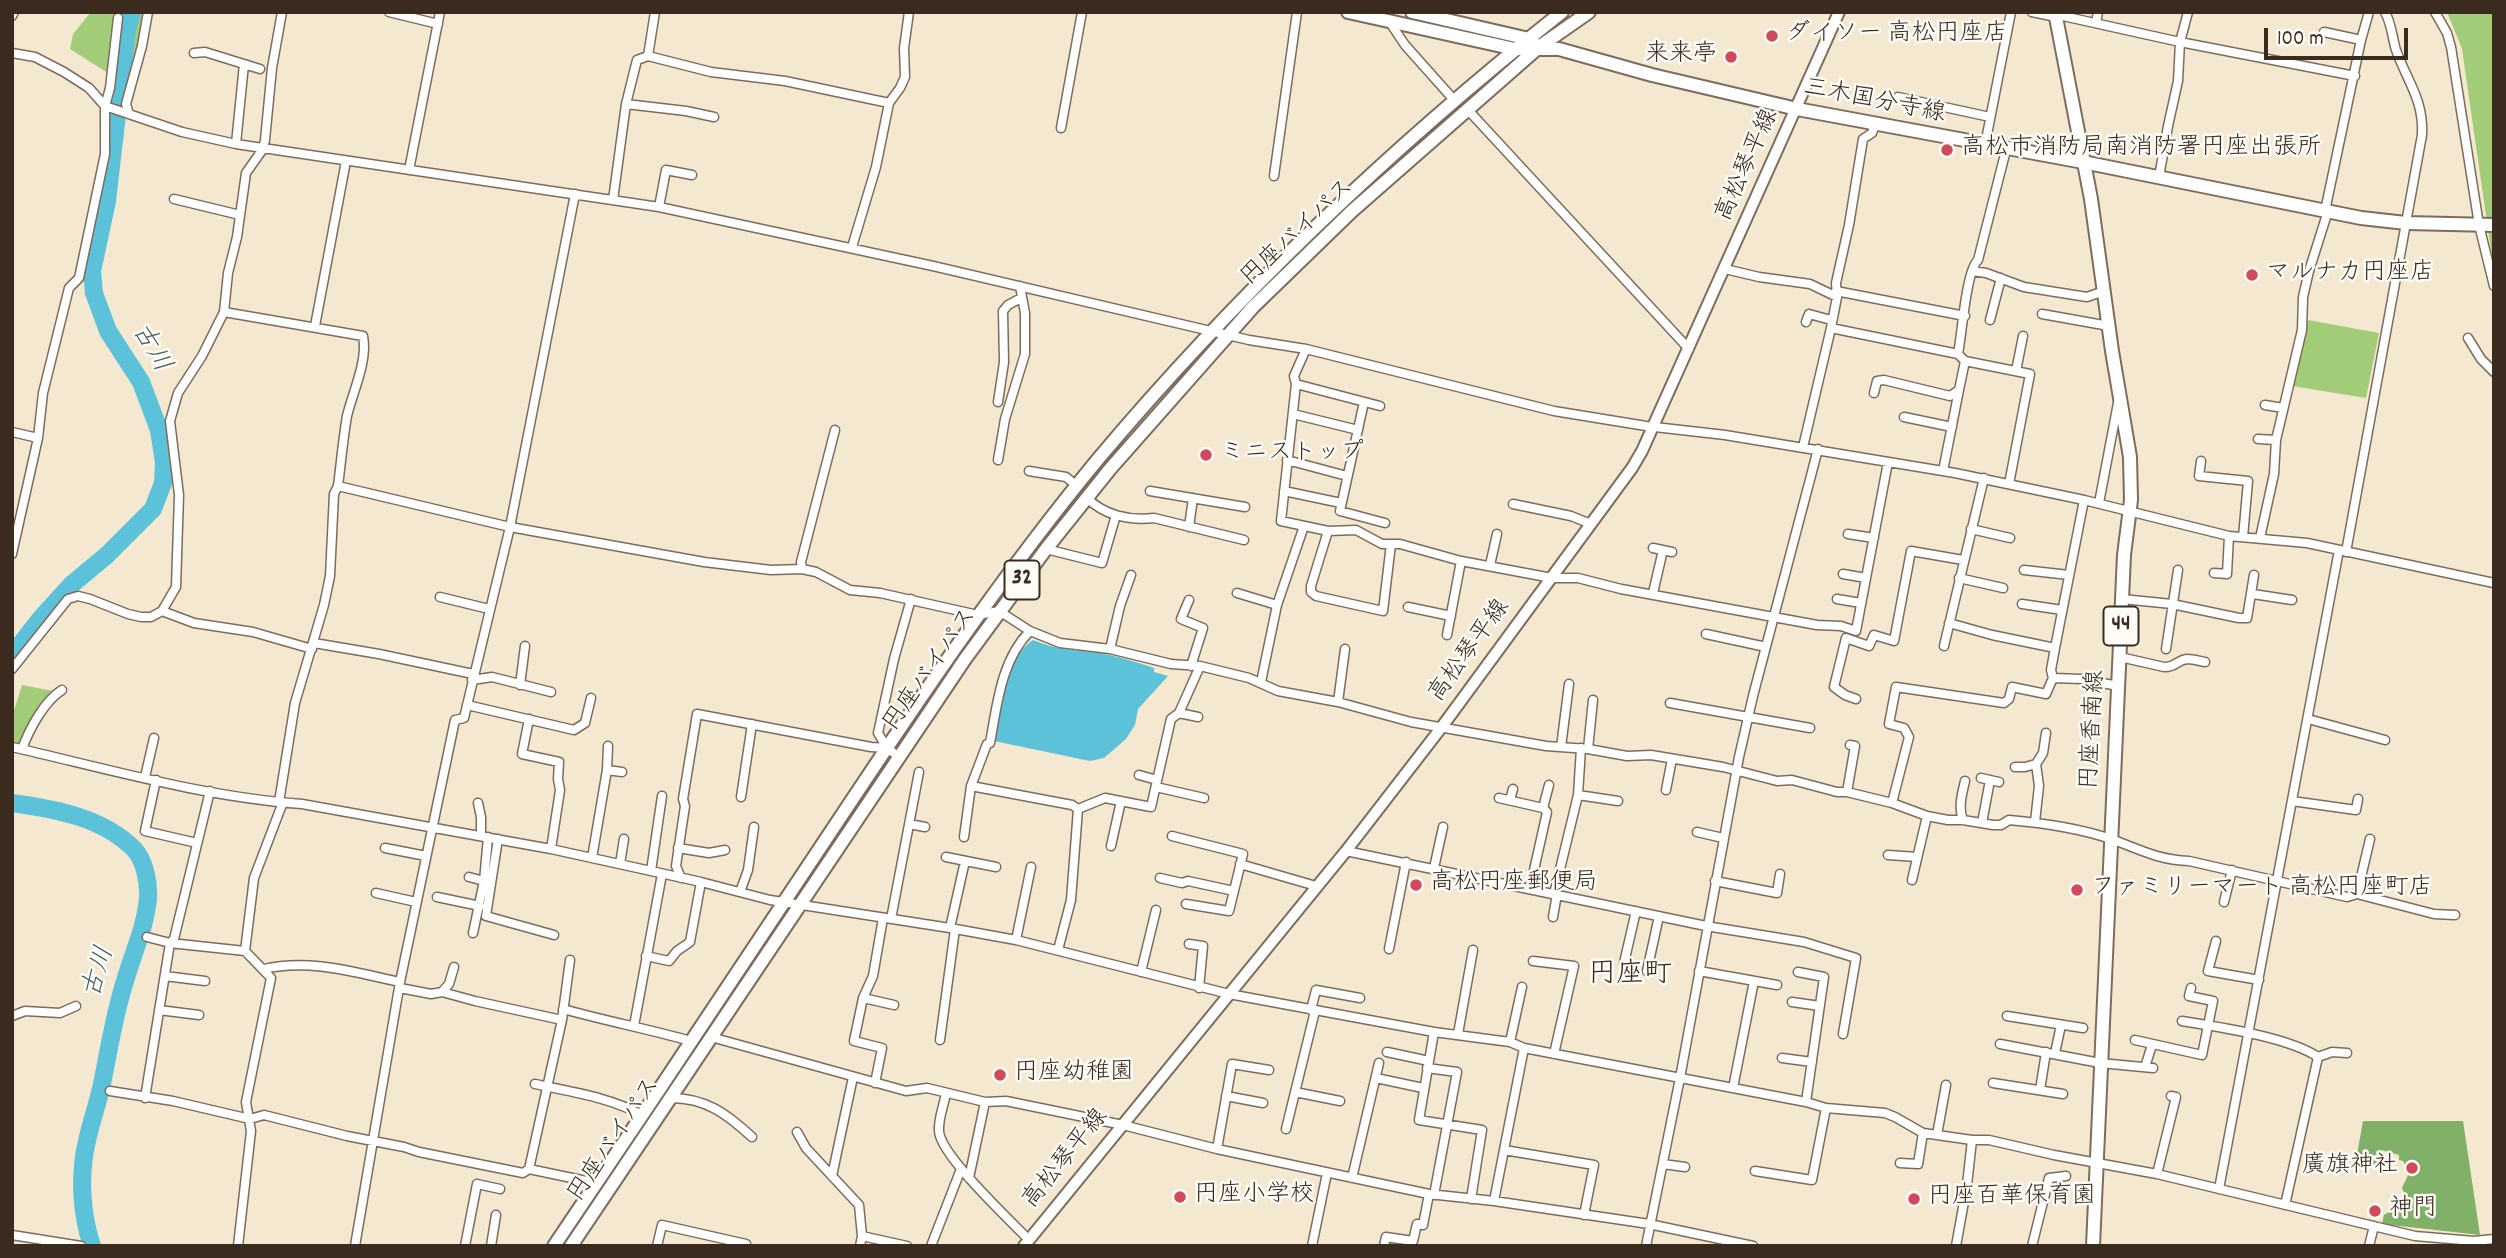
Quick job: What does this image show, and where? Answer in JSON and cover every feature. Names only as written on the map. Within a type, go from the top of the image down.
[{"type":"main road","name":"三木国分寺線","points":[[1349,12],[1515,49],[1559,49],[1652,75],[1875,125],[2083,162],[2326,211],[2406,223],[2485,225]]},
{"type":"main road","name":"三木国分寺線","points":[[1412,12],[1528,39],[1539,47]]},
{"type":"main road","name":"円座バイパス","points":[[554,1246],[978,615],[1077,486],[1242,297],[1343,198],[1454,100],[1562,12]]},
{"type":"main road","name":"円座バイパス","points":[[571,1246],[898,756],[999,611],[1087,498],[1252,307],[1352,211],[1539,47],[1589,12]]},
{"type":"main road","name":"高松琴平線","points":[[1026,1243],[1346,851],[1441,728],[1632,468],[1689,349],[1839,12]]},
{"type":"main road","name":"円座香南線","points":[[2056,15],[2091,199],[2132,477],[2122,599],[2093,1246]]},
{"type":"street","points":[[126,113],[148,12]]},
{"type":"street","points":[[12,669],[68,599],[78,596],[141,617],[151,617],[162,611],[176,587],[178,495],[170,421],[178,393],[202,356],[224,313],[228,274],[246,173],[263,149],[272,68],[282,12]]},
{"type":"street","points":[[389,12],[438,24]]},
{"type":"street","points":[[409,170],[440,12]]},
{"type":"street","points":[[648,56],[655,12]]},
{"type":"street","points":[[852,247],[876,167],[889,103],[905,77],[904,48],[909,12]]},
{"type":"street","points":[[1061,128],[1082,12]]},
{"type":"street","points":[[1274,176],[1297,12]]},
{"type":"street","points":[[1985,145],[2011,12]]},
{"type":"street","points":[[2032,12],[2063,16],[2355,76]]},
{"type":"street","points":[[2096,23],[2098,12]]},
{"type":"street","points":[[2159,177],[2178,81],[2180,42],[2188,12]]},
{"type":"street","points":[[2260,538],[2274,474],[2276,440],[2302,331],[2303,297],[2326,211],[2369,12]]},
{"type":"street","points":[[2219,1189],[2406,223],[2423,121],[2420,104],[2396,49],[2391,24],[2385,12]]},
{"type":"street","points":[[2435,12],[2447,33],[2451,47],[2494,286]]},
{"type":"street","points":[[12,554],[38,438],[43,393],[69,288],[79,278],[105,154],[118,18]]},
{"type":"street","points":[[1389,21],[1405,45],[1454,100]]},
{"type":"street","points":[[2324,32],[2361,40]]},
{"type":"street","points":[[194,53],[205,52],[260,68]]},
{"type":"street","points":[[12,53],[35,57],[64,72],[89,88],[108,107],[182,132],[236,145],[289,150],[659,207],[852,247],[1212,331],[1306,349],[1554,411],[1818,449],[1983,478],[2099,503],[2229,536],[2307,543],[2494,583]]},
{"type":"street","points":[[613,200],[621,159],[626,104],[637,60],[648,56],[711,72],[785,81],[889,103]]},
{"type":"street","points":[[236,145],[244,64]]},
{"type":"street","points":[[1898,97],[1990,117]]},
{"type":"street","points":[[626,104],[714,117]]},
{"type":"street","points":[[1468,110],[1689,349]]},
{"type":"street","points":[[1803,447],[1837,294],[1836,283],[1863,139],[1872,132],[1875,125]]},
{"type":"street","points":[[1958,354],[1972,271],[1978,260],[2006,150]]},
{"type":"street","points":[[315,326],[346,160]]},
{"type":"street","points":[[659,207],[666,170],[692,175]]},
{"type":"street","points":[[355,1246],[416,902],[455,720],[464,718],[510,527],[575,194]]},
{"type":"street","points":[[174,199],[240,215]]},
{"type":"street","points":[[1725,269],[1810,284],[1837,294],[1965,316]]},
{"type":"street","points":[[1972,271],[2025,287],[2087,297],[2104,292]]},
{"type":"street","points":[[1990,320],[2001,278]]},
{"type":"street","points":[[998,460],[1006,419],[1025,354],[1025,313],[1020,286]]},
{"type":"street","points":[[999,402],[1004,362],[1003,311],[1021,298]]},
{"type":"street","points":[[224,313],[363,336],[365,343],[347,418],[338,486],[334,494],[330,576],[291,719],[281,802],[254,878],[245,951]]},
{"type":"street","points":[[1806,322],[1809,314],[1831,324],[1958,354],[1965,361],[2030,374],[2009,484]]},
{"type":"street","points":[[2042,314],[2109,326]]},
{"type":"street","points":[[2016,371],[2023,336]]},
{"type":"street","points":[[2468,338],[2481,359],[2494,372]]},
{"type":"street","points":[[1306,349],[1294,376],[1296,384],[1281,521],[1328,531],[1356,530],[1382,544],[1400,544],[1461,561],[1552,578],[1578,578],[1621,589],[1775,615],[1817,625],[1841,626],[1856,631],[1888,462]]},
{"type":"street","points":[[1943,471],[1965,361]]},
{"type":"street","points":[[1874,393],[1877,382],[1884,380],[1951,396],[1959,390]]},
{"type":"street","points":[[1296,384],[1380,406]]},
{"type":"street","points":[[2099,503],[2120,395]]},
{"type":"street","points":[[1364,401],[1339,511],[1385,523]]},
{"type":"street","points":[[2265,405],[2283,408]]},
{"type":"street","points":[[1293,414],[1358,430]]},
{"type":"street","points":[[1905,417],[1952,427]]},
{"type":"street","points":[[802,569],[801,562],[835,430]]},
{"type":"street","points":[[12,432],[38,438]]},
{"type":"street","points":[[2258,439],[2276,440]]},
{"type":"street","points":[[1646,1246],[1748,715],[1818,449]]},
{"type":"street","points":[[1287,460],[1348,476]]},
{"type":"street","points":[[2201,461],[2199,476],[2248,481],[2243,537]]},
{"type":"street","points":[[1029,471],[1066,477],[1077,486]]},
{"type":"street","points":[[1944,646],[1983,478]]},
{"type":"street","points":[[338,486],[510,527],[704,562],[771,570],[802,569],[816,572],[850,590],[912,599],[978,615],[999,611],[1030,631],[1060,643],[1110,649],[1171,664],[1196,666],[1261,682],[1278,691],[1338,702],[1441,728],[1561,747],[1627,756],[1651,755],[1723,767],[1777,781],[1792,780],[1837,792],[1847,792],[1948,820],[2001,825],[2009,820],[2074,829],[2111,839],[2163,859],[2189,861],[2347,897],[2357,894],[2434,915],[2455,915]]},
{"type":"street","points":[[1150,491],[1245,507]]},
{"type":"street","points":[[1284,491],[1341,503]]},
{"type":"street","points":[[1087,498],[1097,508],[1116,515],[1154,518],[1244,540]]},
{"type":"street","points":[[1189,527],[1193,498]]},
{"type":"street","points":[[1892,803],[1909,737],[1904,728],[1889,724],[1896,687],[2004,704],[2009,699],[2012,687],[2046,694],[2053,678],[2051,670],[2054,648],[2084,500]]},
{"type":"street","points":[[1513,504],[1571,516],[1591,524]]},
{"type":"street","points":[[1046,549],[1102,564],[1116,515]]},
{"type":"street","points":[[1261,682],[1277,605],[1304,526]]},
{"type":"street","points":[[1971,529],[2010,538]]},
{"type":"street","points":[[1328,531],[1311,592],[1316,596],[1383,611],[1391,544]]},
{"type":"street","points":[[1490,565],[1497,534]]},
{"type":"street","points":[[1848,534],[1874,538]]},
{"type":"street","points":[[2214,573],[2227,574],[2229,536]]},
{"type":"street","points":[[1653,593],[1658,549],[1672,552]]},
{"type":"street","points":[[1856,699],[1834,687],[1846,638],[1870,646],[1874,635],[1894,641],[1911,551],[1963,560]]},
{"type":"street","points":[[1447,635],[1461,561]]},
{"type":"street","points":[[2024,569],[2069,575]]},
{"type":"street","points":[[2166,649],[2178,570]]},
{"type":"street","points":[[1843,574],[1866,578]]},
{"type":"street","points":[[1110,649],[1120,606],[1131,575]]},
{"type":"street","points":[[2122,599],[2172,604],[2248,618],[2254,575]]},
{"type":"street","points":[[1959,578],[2003,588]]},
{"type":"street","points":[[1237,593],[1277,605]]},
{"type":"street","points":[[2253,594],[2292,600]]},
{"type":"street","points":[[440,597],[489,609]]},
{"type":"street","points":[[1837,598],[1861,603]]},
{"type":"street","points":[[898,756],[887,748],[878,733],[894,659],[912,599]]},
{"type":"street","points":[[1079,809],[1105,798],[1151,807],[1171,719],[1179,713],[1196,666],[1203,628],[1181,619],[1189,600]]},
{"type":"street","points":[[2022,604],[2062,610]]},
{"type":"street","points":[[1408,607],[1451,615]]},
{"type":"street","points":[[162,611],[194,623],[253,632],[472,677],[492,677],[551,692]]},
{"type":"street","points":[[1949,623],[2054,648]]},
{"type":"street","points":[[964,837],[971,786],[987,744],[990,743],[1005,673],[1019,642],[1030,631]]},
{"type":"street","points":[[1706,634],[1766,647]]},
{"type":"street","points":[[520,685],[525,646]]},
{"type":"street","points":[[1338,702],[1345,649]]},
{"type":"street","points":[[2120,657],[2171,668],[2187,659],[2205,662]]},
{"type":"street","points":[[2053,678],[2082,679],[2118,686]]},
{"type":"street","points":[[1561,747],[1569,684]]},
{"type":"street","points":[[22,750],[25,739],[53,695],[62,690]]},
{"type":"street","points":[[467,705],[574,730],[585,723],[591,698]]},
{"type":"street","points":[[1553,917],[1578,795],[1593,700]]},
{"type":"street","points":[[1670,703],[1810,728]]},
{"type":"street","points":[[1179,713],[1198,717]]},
{"type":"street","points":[[681,878],[676,866],[685,806],[682,799],[697,714],[887,748]]},
{"type":"street","points":[[528,719],[523,754],[559,762],[560,790],[551,849]]},
{"type":"street","points":[[2308,719],[2385,740]]},
{"type":"street","points":[[741,797],[752,724]]},
{"type":"street","points":[[2035,822],[2039,786],[2036,764],[2043,752],[2046,733]]},
{"type":"street","points":[[145,777],[154,738]]},
{"type":"street","points":[[1847,792],[1855,746],[1850,745]]},
{"type":"street","points":[[592,858],[607,769],[608,746]]},
{"type":"street","points":[[12,747],[210,791],[302,804],[551,849],[783,903],[1016,940],[1199,988],[1313,1011],[1510,1042],[1524,1048],[1826,1108],[1885,1113],[1923,1133],[1989,1140],[2157,1174],[2374,1226],[2414,1241],[2474,1244],[2494,1239]]},
{"type":"street","points":[[1666,790],[1672,759]]},
{"type":"street","points":[[2015,767],[2025,768],[2036,764]]},
{"type":"street","points":[[607,769],[622,772]]},
{"type":"street","points":[[875,1083],[882,1048],[854,1041],[863,998],[873,976],[919,772]]},
{"type":"street","points":[[1139,775],[1204,798]]},
{"type":"street","points":[[156,780],[145,831],[197,843]]},
{"type":"street","points":[[1982,823],[1990,780]]},
{"type":"street","points":[[1963,820],[1960,813],[1965,781]]},
{"type":"street","points":[[1530,888],[1547,812],[1544,808],[1549,785]]},
{"type":"street","points":[[971,786],[1072,805],[1079,809]]},
{"type":"street","points":[[1510,800],[1513,789]]},
{"type":"street","points":[[145,1098],[170,943],[174,939],[210,791]]},
{"type":"street","points":[[1578,795],[1618,801]]},
{"type":"street","points":[[650,871],[662,796]]},
{"type":"street","points":[[1499,798],[1544,808]]},
{"type":"street","points":[[2292,801],[2356,810],[2358,799]]},
{"type":"street","points":[[1111,846],[1121,801]]},
{"type":"street","points":[[473,933],[484,881],[485,836],[478,803]]},
{"type":"street","points":[[1058,950],[1071,901],[1079,809]]},
{"type":"street","points":[[1912,880],[1927,816]]},
{"type":"street","points":[[909,824],[925,827]]},
{"type":"street","points":[[740,892],[748,870],[754,827]]},
{"type":"street","points":[[1434,869],[1443,827]]},
{"type":"street","points":[[1697,832],[1723,838]]},
{"type":"street","points":[[1172,836],[1243,854],[1229,911],[1186,904]]},
{"type":"street","points":[[498,839],[486,916],[554,935]]},
{"type":"street","points":[[620,864],[624,839]]},
{"type":"street","points":[[2357,894],[2370,839]]},
{"type":"street","points":[[385,848],[426,856]]},
{"type":"street","points":[[678,848],[709,853],[725,850]]},
{"type":"street","points":[[1346,851],[1706,926],[1804,942],[1856,958],[1843,1034]]},
{"type":"street","points":[[1888,855],[1917,858]]},
{"type":"street","points":[[946,857],[996,867]]},
{"type":"street","points":[[940,1040],[952,928],[965,861]]},
{"type":"street","points":[[1389,949],[1406,862]]},
{"type":"street","points":[[1240,864],[1316,886]]},
{"type":"street","points":[[1016,940],[1031,867]]},
{"type":"street","points":[[2224,902],[2232,870]]},
{"type":"street","points":[[634,1026],[662,874]]},
{"type":"street","points":[[1715,881],[1777,892],[1780,874]]},
{"type":"street","points":[[469,877],[484,881]]},
{"type":"street","points":[[1160,878],[1234,891]]},
{"type":"street","points":[[646,956],[669,961],[690,942],[701,882]]},
{"type":"street","points":[[376,893],[416,902]]},
{"type":"street","points":[[437,897],[480,906]]},
{"type":"street","points":[[1142,972],[1156,910]]},
{"type":"street","points":[[1624,963],[1636,911]]},
{"type":"street","points":[[1647,971],[1659,916]]},
{"type":"street","points":[[147,937],[170,943],[245,951],[271,978],[246,1102],[251,1131],[238,1246]]},
{"type":"street","points":[[2216,941],[2208,971],[2259,980]]},
{"type":"street","points":[[1189,944],[1203,947],[1199,988]]},
{"type":"street","points":[[1458,1034],[1473,950]]},
{"type":"street","points":[[529,1170],[562,1020],[570,960]]},
{"type":"street","points":[[1532,961],[1574,966],[1555,1054]]},
{"type":"street","points":[[264,969],[286,965],[322,966],[431,994],[442,992],[475,1002],[562,1020]]},
{"type":"street","points":[[442,992],[449,984],[454,967]]},
{"type":"street","points":[[1699,971],[1777,985]]},
{"type":"street","points":[[1798,972],[1824,977],[1806,1102]]},
{"type":"street","points":[[165,976],[205,981]]},
{"type":"street","points":[[1733,1088],[1754,981]]},
{"type":"street","points":[[1510,1042],[1522,987]]},
{"type":"street","points":[[2135,1040],[2202,1055],[2213,1002],[2189,996],[2191,988]]},
{"type":"street","points":[[1286,1129],[1316,990],[1360,998]]},
{"type":"street","points":[[863,998],[894,1005]]},
{"type":"street","points":[[1792,1002],[1820,1006]]},
{"type":"street","points":[[12,1016],[25,1010],[61,1013],[76,1006]]},
{"type":"street","points":[[564,1009],[614,1024],[634,1026],[691,1041]]},
{"type":"street","points":[[159,1010],[199,1016]]},
{"type":"street","points":[[2007,1016],[2083,1028]]},
{"type":"street","points":[[2182,1021],[2287,1044],[2318,1057],[2332,1052],[2347,1053]]},
{"type":"street","points":[[2040,1090],[2061,1025]]},
{"type":"street","points":[[1434,1032],[1419,1120],[1482,1130],[1471,1199]]},
{"type":"street","points":[[711,1037],[906,1091],[927,1088],[985,1102],[1006,1101],[1432,1195],[1494,1201],[1649,1224],[1754,1246]]},
{"type":"street","points":[[2000,1044],[2128,1068],[2149,1068],[2151,1045]]},
{"type":"street","points":[[1494,1201],[1524,1048]]},
{"type":"street","points":[[1384,1246],[1386,1237],[1413,1241],[1417,1224],[1423,1225],[1432,1195],[1457,1072],[1387,1052]]},
{"type":"street","points":[[2285,1205],[2318,1057]]},
{"type":"street","points":[[1782,1058],[1812,1062]]},
{"type":"street","points":[[1352,1178],[1379,1063]]},
{"type":"street","points":[[1217,1149],[1231,1064],[1269,1070]]},
{"type":"street","points":[[832,1177],[853,1077]]},
{"type":"street","points":[[1376,1078],[1423,1088]]},
{"type":"street","points":[[1993,1083],[2063,1094]]},
{"type":"street","points":[[535,1084],[575,1094],[593,1095],[628,1107],[642,1115]]},
{"type":"street","points":[[1937,1135],[1946,1085]]},
{"type":"street","points":[[110,1091],[173,1101],[250,1119],[264,1115],[419,1152],[523,1173],[529,1170],[596,1183]]},
{"type":"street","points":[[1295,1092],[1339,1101]]},
{"type":"street","points":[[946,1093],[938,1129],[940,1139],[961,1169],[1026,1243]]},
{"type":"street","points":[[1226,1096],[1263,1103]]},
{"type":"street","points":[[2157,1174],[2176,1097],[2171,1096]]},
{"type":"street","points":[[671,1098],[689,1098],[723,1111],[752,1137]]},
{"type":"street","points":[[969,1178],[985,1102]]},
{"type":"street","points":[[1755,1171],[1812,1180],[1826,1108]]},
{"type":"street","points":[[797,1132],[806,1148],[859,1205],[862,1236],[860,1246]]},
{"type":"street","points":[[1900,1163],[1918,1164],[1923,1133]]},
{"type":"street","points":[[1956,1246],[1972,1140]]},
{"type":"street","points":[[1504,1150],[1594,1166],[1584,1215]]},
{"type":"street","points":[[1663,1164],[1685,1167]]},
{"type":"street","points":[[931,1246],[961,1169]]},
{"type":"street","points":[[1312,1246],[1328,1173]]},
{"type":"street","points":[[2032,1246],[2049,1178],[2066,1176]]},
{"type":"street","points":[[465,1246],[477,1184],[500,1189]]},
{"type":"street","points":[[491,1246],[496,1214]]},
{"type":"street","points":[[657,1246],[662,1225],[714,1242],[746,1244]]},
{"type":"street","points":[[2369,1246],[2374,1226]]},
{"type":"street","points":[[12,1235],[29,1243],[81,1246]]},
{"type":"street","points":[[862,1236],[907,1246]]},
{"type":"green space","points":[[91,12],[117,12],[112,28],[108,73],[70,49],[73,34]]},
{"type":"green space","points":[[135,12],[144,12],[134,72],[130,72],[129,33]]},
{"type":"green space","points":[[2447,12],[2494,12],[2494,271],[2462,49]]},
{"type":"green space","points":[[2308,320],[2379,333],[2366,398],[2292,386]]},
{"type":"green space","points":[[22,685],[53,691],[17,746],[12,745],[12,717]]},
{"type":"green space","name":"廣旗神社","points":[[2363,1121],[2463,1121],[2480,1235],[2382,1224],[2384,1215],[2390,1211],[2409,1210],[2402,1188],[2409,1173],[2403,1161],[2399,1160],[2399,1155],[2381,1150],[2376,1165],[2356,1160]]},
{"type":"water","points":[[1033,640],[1058,648],[1120,657],[1154,668],[1154,672],[1168,676],[1138,709],[1135,725],[1126,739],[1104,758],[1090,761],[994,741],[1001,700],[1010,672],[1023,648]]},
{"type":"waterway","name":"古川","points":[[12,655],[71,585],[107,555],[153,509],[163,483],[164,462],[159,430],[141,382],[108,331],[94,293],[92,271],[107,201],[127,29],[132,12]]},
{"type":"waterway","name":"古川","points":[[12,803],[77,816],[107,829],[134,849],[144,866],[147,879],[148,899],[144,920],[118,1007],[84,1154],[82,1194],[92,1246]]},
{"type":"place","name":"ダイソー 高松円座店","points":[[1772,36]]},
{"type":"place","name":"来来亭","points":[[1731,57]]},
{"type":"place","name":"高松市消防局南消防署円座出張所","points":[[1947,150]]},
{"type":"place","name":"マルナカ円座店","points":[[2252,275]]},
{"type":"place","name":"ミニストップ","points":[[1206,455]]},
{"type":"place","name":"高松円座郵便局","points":[[1416,885]]},
{"type":"place","name":"ファミリーマート 高松円座町店","points":[[2077,890]]},
{"type":"place","name":"円座幼稚園","points":[[1000,1075]]},
{"type":"place","name":"廣旗神社","points":[[2412,1168]]},
{"type":"place","name":"円座小学校","points":[[1180,1197]]},
{"type":"place","name":"円座百華保育園","points":[[1914,1199]]},
{"type":"place","name":"神門","points":[[2375,1211]]},
{"type":"district","name":"円座町","points":[[1630,977]]}]
